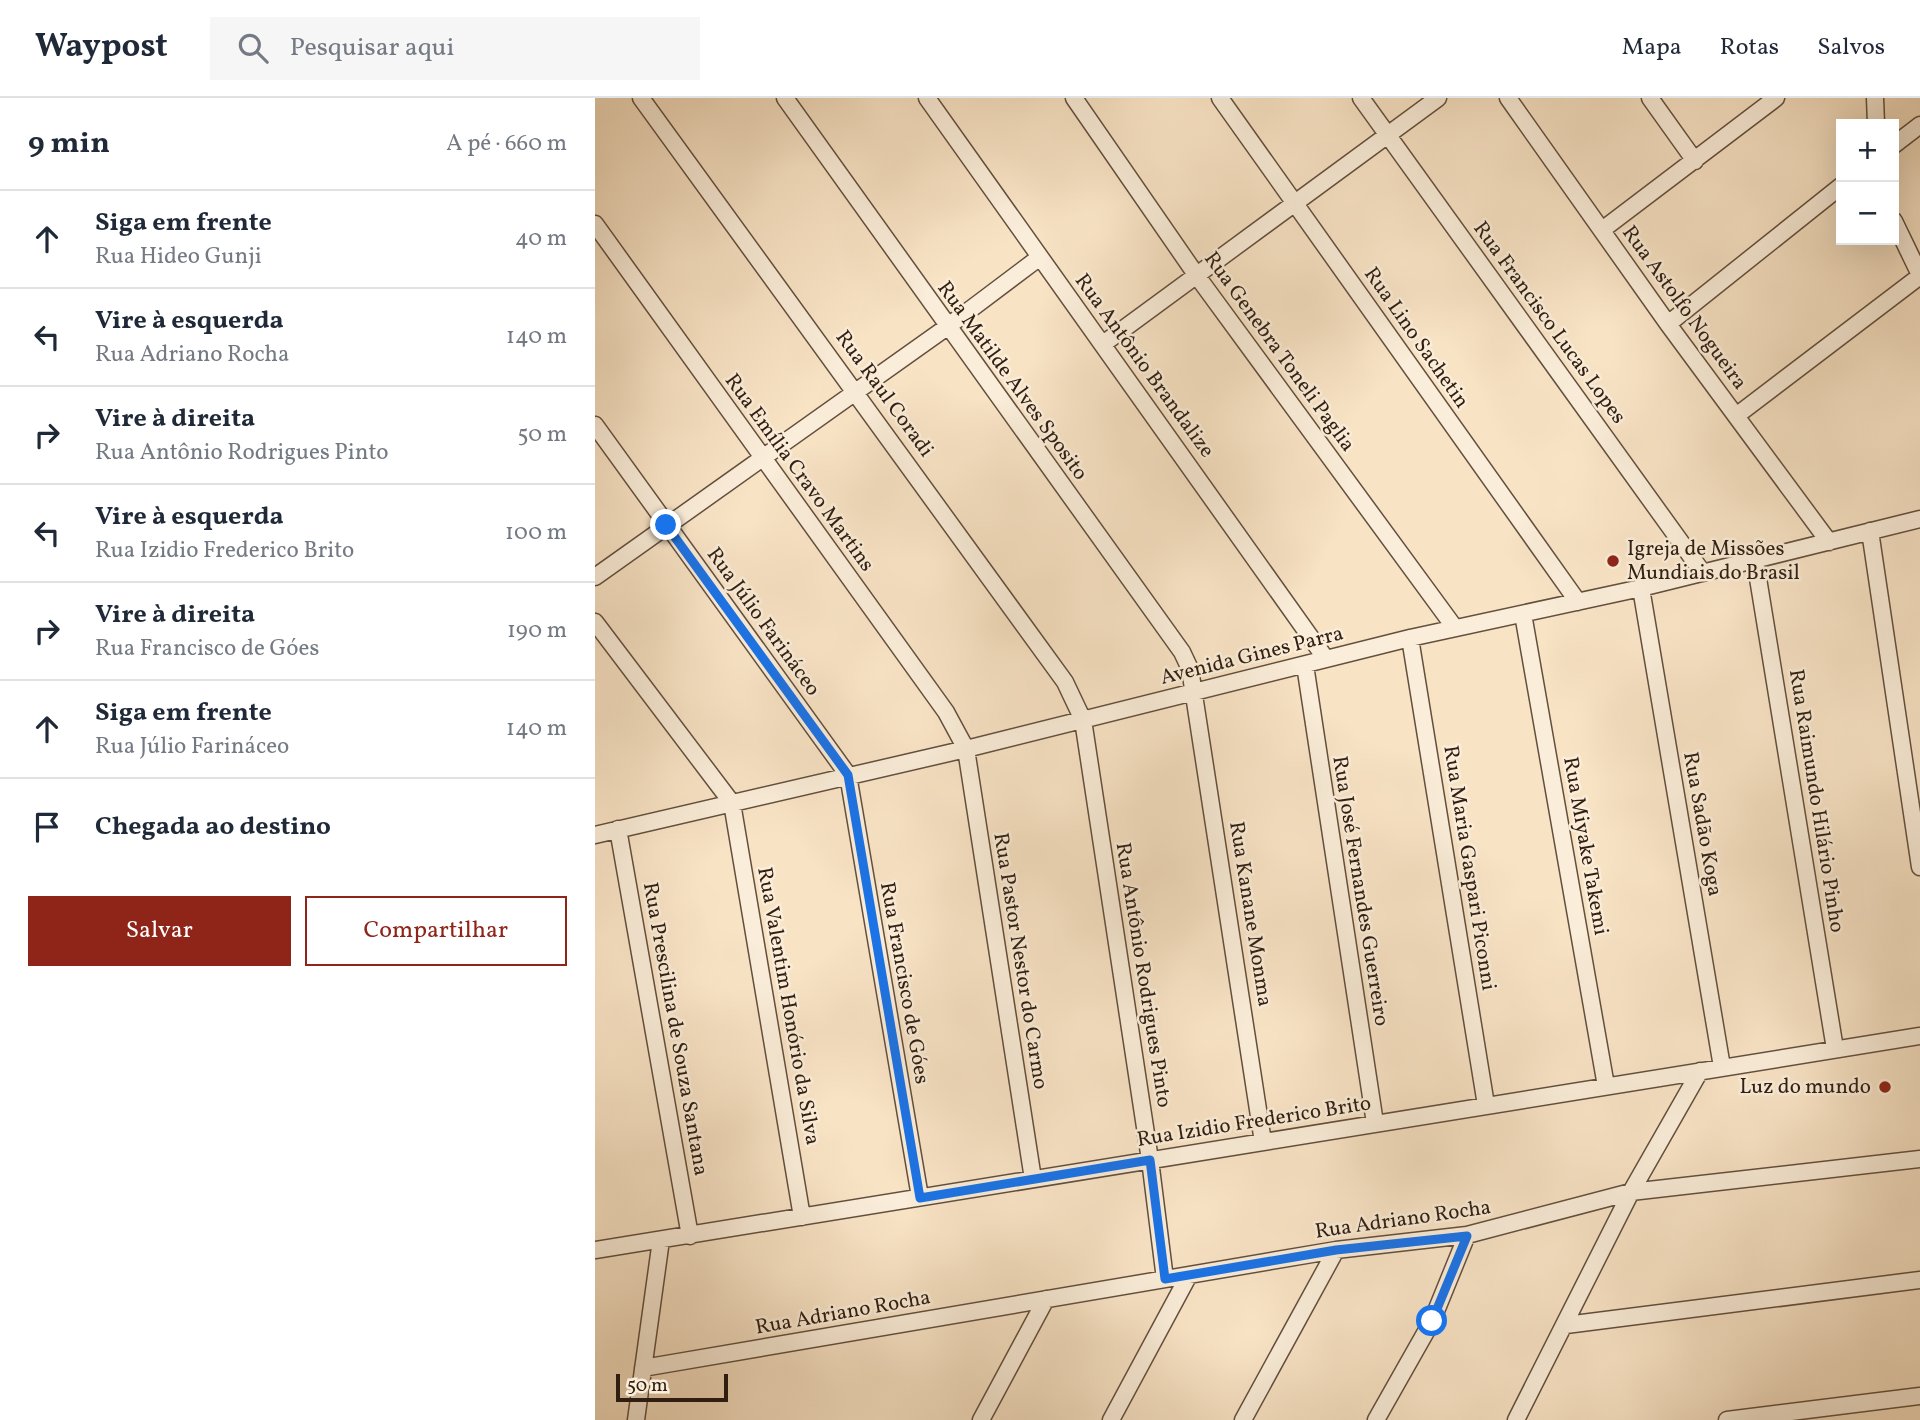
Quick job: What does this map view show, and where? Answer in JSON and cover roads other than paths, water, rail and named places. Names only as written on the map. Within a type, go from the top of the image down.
[{"type":"street","name":"Rua Raul Coradi","points":[[641,98],[1065,682],[1083,720]]},
{"type":"street","name":"Rua Matilde Alves Sposito","points":[[785,98],[1182,652],[1190,669],[1195,693]]},
{"type":"street","name":"Rua Antônio Brandalize","points":[[927,98],[1326,659]]},
{"type":"street","name":"Rua Genebra Toneli Paglia","points":[[1074,98],[1197,276],[1455,628]]},
{"type":"street","name":"Rua Lino Sachetin","points":[[1220,98],[1578,602]]},
{"type":"street","name":"Rua Francisco Lucas Lopes","points":[[1361,98],[1703,573]]},
{"type":"street","points":[[1103,344],[1438,98]]},
{"type":"street","name":"Rua Astolfo Nogueira","points":[[1508,98],[1668,324],[1829,542]]},
{"type":"street","points":[[1650,98],[1695,161]]},
{"type":"street","points":[[1602,230],[1776,98]]},
{"type":"street","points":[[1875,98],[1875,119]]},
{"type":"street","points":[[1899,141],[1920,125]]},
{"type":"street","points":[[1668,324],[1836,190]]},
{"type":"street","name":"Rua Emília Cravo Martins","points":[[595,224],[946,712],[966,749]]},
{"type":"street","points":[[1736,416],[1920,276],[1899,232]]},
{"type":"street","points":[[595,577],[857,392],[1040,257]]},
{"type":"street","name":"Rua Júlio Farináceo","points":[[595,425],[848,775]]},
{"type":"street","name":"Avenida Gines Parra","points":[[595,835],[966,749],[1410,638],[1641,588],[1920,519]]},
{"type":"street","points":[[1870,531],[1915,802],[1920,867]]},
{"type":"street","name":"Rua Raimundo Hilário Pinho","points":[[1755,560],[1835,1049]]},
{"type":"street","name":"Rua Sadão Koga","points":[[1641,588],[1722,1067]]},
{"type":"street","name":"Rua Miyake Takemi","points":[[1523,614],[1606,1086]]},
{"type":"street","points":[[595,622],[731,803]]},
{"type":"street","name":"Rua Maria Gaspari Piconni","points":[[1410,638],[1486,1105]]},
{"type":"street","name":"Rua José Fernandes Guerreiro","points":[[1305,664],[1374,1124]]},
{"type":"street","name":"Rua Kanane Monma","points":[[1195,693],[1263,1142]]},
{"type":"street","name":"Rua Antônio Rodrigues Pinto","points":[[1083,720],[1150,1160],[1165,1279]]},
{"type":"street","name":"Rua Pastor Nestor do Carmo","points":[[966,749],[1033,1179]]},
{"type":"street","name":"Rua Francisco de Góes","points":[[848,775],[920,1198]]},
{"type":"street","name":"Rua Valentim Honório da Silva","points":[[731,803],[802,1217]]},
{"type":"street","name":"Rua Prescilina de Souza Santana","points":[[618,829],[690,1236]]},
{"type":"street","name":"Rua Izidio Frederico Brito","points":[[595,1250],[1920,1036]]},
{"type":"street","points":[[1516,1420],[1631,1192],[1700,1071]]},
{"type":"street","name":"Rua Adriano Rocha","points":[[643,1368],[1336,1250],[1467,1236],[1631,1192],[1920,1159]]},
{"type":"street","points":[[1377,1420],[1432,1321],[1467,1236]]},
{"type":"street","points":[[636,1420],[661,1240]]},
{"type":"street","points":[[1243,1420],[1336,1250]]},
{"type":"street","points":[[1111,1420],[1188,1275]]},
{"type":"street","points":[[1566,1325],[1920,1280]]},
{"type":"street","points":[[981,1420],[1046,1299]]},
{"type":"street","points":[[1727,1420],[1920,1396]]},
{"type":"place","name":"Igreja de Missões Mundiais do Brasil","points":[[1613,561]]},
{"type":"place","name":"Luz do mundo","points":[[1885,1087]]}]
